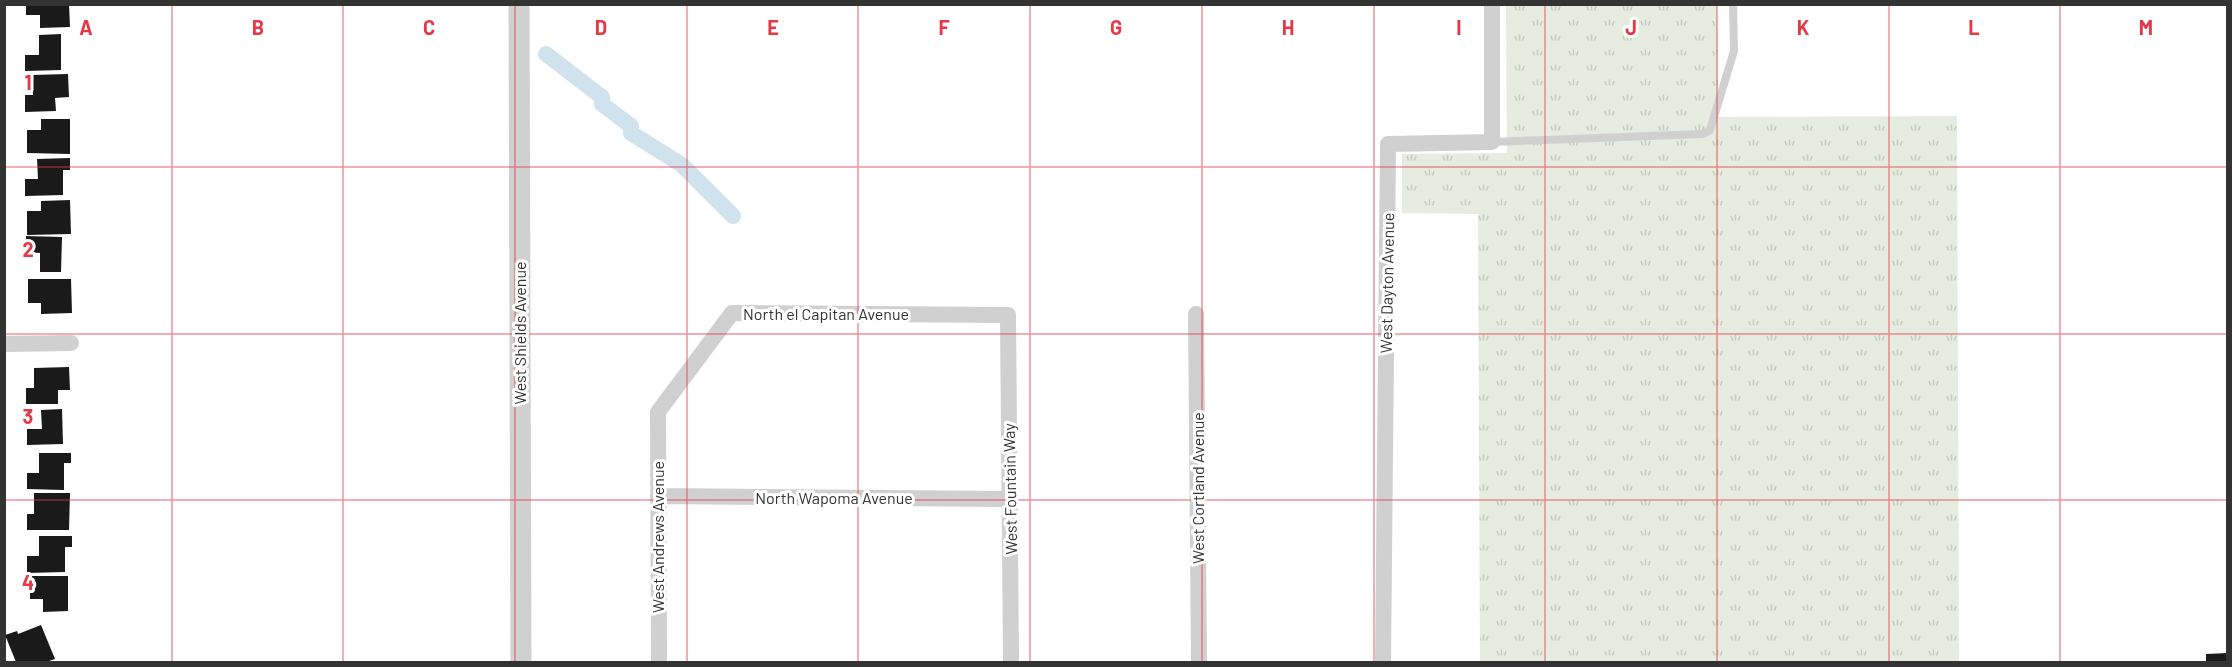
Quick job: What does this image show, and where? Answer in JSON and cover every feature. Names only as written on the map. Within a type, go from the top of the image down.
[{"type":"street","name":"West Shields Avenue","points":[[519,4],[521,663]]},
{"type":"street","points":[[1492,4],[1492,142]]},
{"type":"street","name":"West Dayton Avenue","points":[[1383,663],[1389,144],[1492,142]]},
{"type":"street","name":"North el Capitan Avenue","points":[[658,412],[732,313],[1008,315]]},
{"type":"street","name":"West Cortland Avenue","points":[[1196,314],[1199,663]]},
{"type":"street","name":"West Fountain Way","points":[[1008,315],[1011,663]]},
{"type":"street","points":[[4,344],[71,344]]},
{"type":"street","name":"West Andrews Avenue","points":[[658,412],[659,663]]},
{"type":"street","name":"North Wapoma Avenue","points":[[658,496],[1010,499]]},
{"type":"lane","points":[[1492,142],[1703,134],[1710,130],[1734,51],[1733,4]]},
{"type":"green space","points":[[1506,5],[1717,5],[1718,117],[1957,116],[1959,662],[1480,662],[1478,214],[1402,213],[1402,154],[1507,153]]},
{"type":"building","points":[[26,4],[69,4],[70,27],[40,28],[40,15],[26,15]]},
{"type":"building","points":[[61,34],[61,70],[25,71],[25,55],[39,55],[39,35]]},
{"type":"building","points":[[68,74],[69,97],[55,98],[56,111],[25,112],[25,95],[33,95],[32,75]]},
{"type":"building","points":[[41,119],[70,119],[70,154],[27,153],[27,130],[41,130]]},
{"type":"building","points":[[70,158],[70,170],[63,170],[63,195],[25,196],[25,179],[38,179],[37,159]]},
{"type":"building","points":[[70,200],[71,234],[27,235],[27,211],[41,211],[41,201]]},
{"type":"building","points":[[26,236],[62,237],[61,272],[40,272],[40,253],[26,252]]},
{"type":"building","points":[[28,279],[71,279],[72,313],[41,314],[41,303],[28,303]]},
{"type":"building","points":[[69,367],[70,390],[58,390],[58,404],[26,404],[26,388],[34,388],[34,368]]},
{"type":"building","points":[[62,409],[63,444],[27,445],[27,429],[42,429],[41,410]]},
{"type":"building","points":[[39,453],[71,453],[71,463],[64,463],[64,490],[27,489],[27,473],[39,473]]},
{"type":"building","points":[[34,493],[70,493],[69,530],[27,530],[27,514],[34,514]]},
{"type":"building","points":[[39,536],[72,536],[72,547],[65,547],[65,572],[27,573],[27,556],[39,556]]},
{"type":"building","points":[[30,576],[68,576],[68,611],[43,612],[43,599],[30,599]]},
{"type":"building","points":[[41,625],[55,659],[46,662],[16,662],[5,635],[17,631],[18,634]]},
{"type":"building","points":[[2228,653],[2228,662],[2206,662],[2206,654]]},
{"type":"waterway","points":[[546,54],[602,97],[602,104],[631,126],[631,133],[682,165],[733,216]]}]
